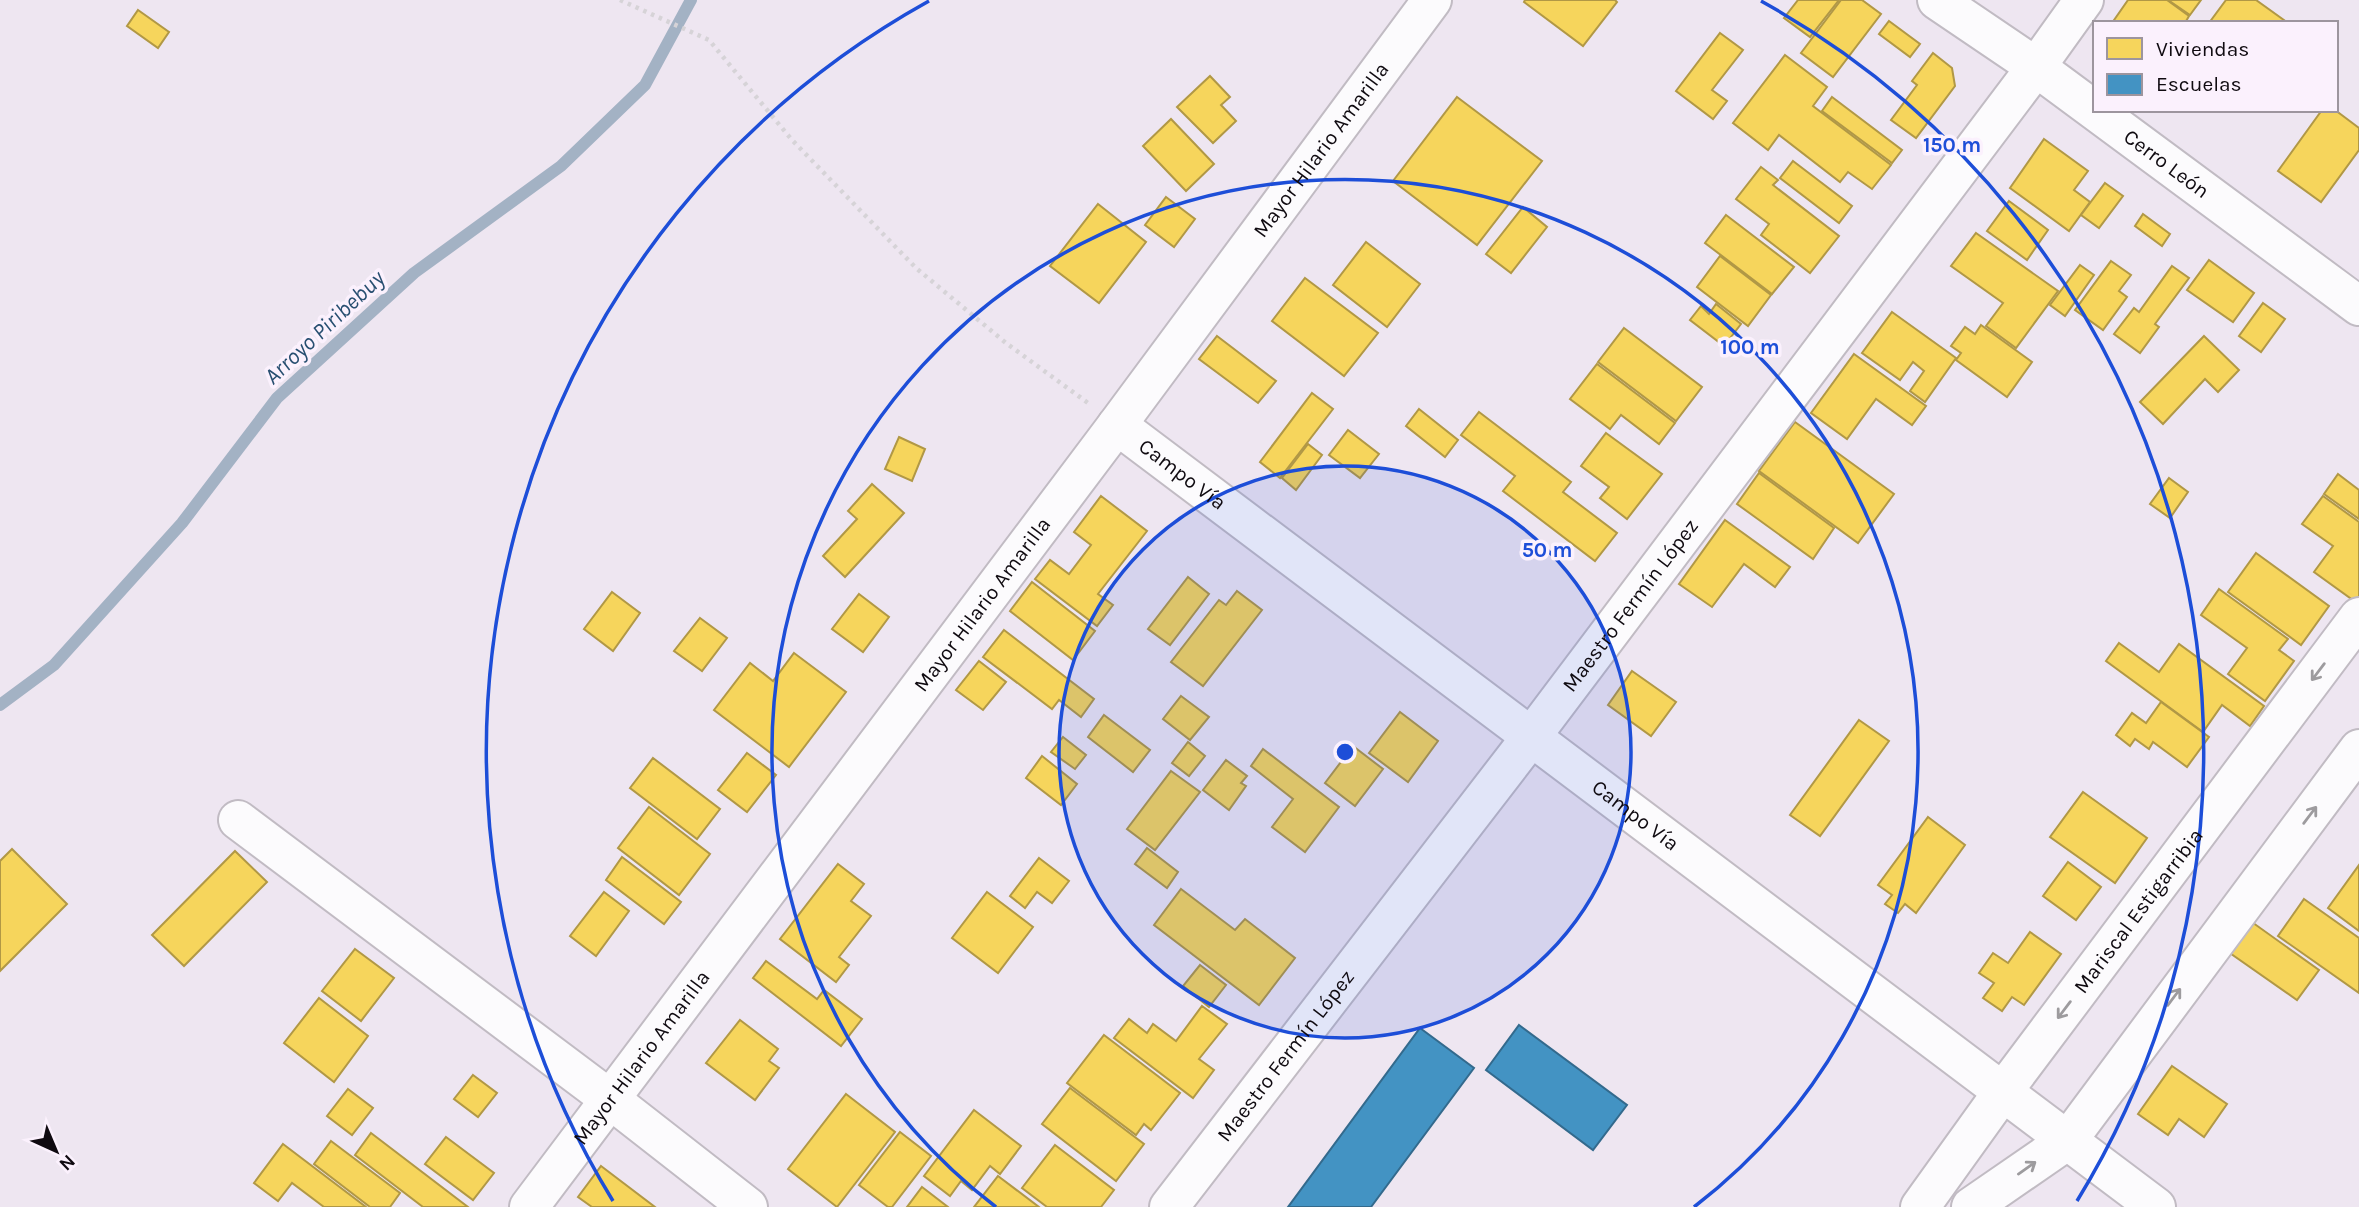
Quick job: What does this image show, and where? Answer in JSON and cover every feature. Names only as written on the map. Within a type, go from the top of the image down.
[{"type":"street","name":"Mayor Hilario Amarilla","points":[[529,1207],[1117,425],[1432,0]]},
{"type":"street","name":"Cerro León","points":[[1937,0],[2093,109]]},
{"type":"street","name":"Maestro Fermín López","points":[[1169,1207],[1531,737],[2084,0]]},
{"type":"street","name":"Cerro León","points":[[2097,112],[2359,306]]},
{"type":"street","name":"Campo Vía","points":[[1117,425],[2156,1207]]},
{"type":"street","name":"Mariscal Estigarribia","points":[[1920,1207],[2004,1090],[2359,617]]},
{"type":"street","points":[[1972,1207],[2068,1140],[2359,750]]},
{"type":"street","points":[[238,820],[611,1100],[748,1207]]},
{"type":"path","points":[[620,0],[709,40],[792,140],[916,268],[1006,343],[1117,425]]},
{"type":"building: Viviendas","points":[[1798,0],[1839,0],[1810,37],[1784,18]]},
{"type":"building: Viviendas","points":[[1841,0],[1862,0],[1881,14],[1833,77],[1801,53]]},
{"type":"building: Viviendas","points":[[2128,0],[2167,0],[2189,16],[2186,21],[2113,21]]},
{"type":"building: Viviendas","points":[[2168,0],[2201,0],[2190,15]]},
{"type":"building: Viviendas","points":[[2226,0],[2256,0],[2285,21],[2210,21]]},
{"type":"building: Viviendas","points":[[1524,2],[1617,2],[1583,46]]},
{"type":"building: Viviendas","points":[[138,10],[169,32],[158,48],[127,26]]},
{"type":"building: Viviendas","points":[[1889,21],[1920,44],[1910,57],[1879,34]]},
{"type":"building: Viviendas","points":[[1720,33],[1743,50],[1712,90],[1727,101],[1713,119],[1676,91]]},
{"type":"building: Viviendas","points":[[1933,53],[1952,68],[1955,86],[1916,138],[1891,120],[1917,85],[1912,81]]},
{"type":"building: Viviendas","points":[[1785,55],[1827,87],[1813,106],[1891,165],[1872,189],[1848,172],[1840,182],[1779,135],[1768,150],[1733,123]]},
{"type":"building: Viviendas","points":[[1210,76],[1230,97],[1221,105],[1236,121],[1213,143],[1177,107]]},
{"type":"building: Viviendas","points":[[1457,97],[1542,161],[1477,245],[1393,181]]},
{"type":"building: Viviendas","points":[[1832,97],[1902,150],[1892,163],[1822,111]]},
{"type":"building: Viviendas","points":[[2321,112],[2338,112],[2359,128],[2359,150],[2321,202],[2278,171]]},
{"type":"building: Viviendas","points":[[1171,119],[1214,164],[1186,191],[1143,146]]},
{"type":"building: Viviendas","points":[[2044,139],[2088,171],[2074,190],[2090,202],[2069,231],[2010,188]]},
{"type":"building: Viviendas","points":[[1793,161],[1852,206],[1839,223],[1780,178]]},
{"type":"building: Viviendas","points":[[1761,167],[1778,180],[1773,185],[1839,236],[1810,273],[1761,235],[1769,224],[1736,199]]},
{"type":"building: Viviendas","points":[[2105,183],[2123,196],[2099,228],[2081,215]]},
{"type":"building: Viviendas","points":[[1166,197],[1195,219],[1174,247],[1145,225]]},
{"type":"building: Viviendas","points":[[2009,201],[2048,230],[2027,260],[1987,231]]},
{"type":"building: Viviendas","points":[[1098,204],[1146,242],[1099,303],[1050,266]]},
{"type":"building: Viviendas","points":[[1523,207],[1547,227],[1511,273],[1486,254]]},
{"type":"building: Viviendas","points":[[2143,214],[2170,234],[2162,246],[2135,226]]},
{"type":"building: Viviendas","points":[[1726,215],[1794,267],[1772,294],[1705,243]]},
{"type":"building: Viviendas","points":[[1976,233],[2058,291],[2016,348],[1986,326],[2003,303],[1951,266]]},
{"type":"building: Viviendas","points":[[1366,242],[1420,284],[1387,327],[1333,285]]},
{"type":"building: Viviendas","points":[[1720,256],[1771,295],[1748,326],[1697,287]]},
{"type":"building: Viviendas","points":[[2209,260],[2254,293],[2233,322],[2187,290]]},
{"type":"building: Viviendas","points":[[2111,261],[2131,275],[2119,291],[2127,297],[2103,330],[2075,310]]},
{"type":"building: Viviendas","points":[[2080,265],[2094,275],[2065,316],[2050,305]]},
{"type":"building: Viviendas","points":[[2172,266],[2189,278],[2155,324],[2159,327],[2140,353],[2114,334],[2134,308],[2139,312]]},
{"type":"building: Viviendas","points":[[1305,278],[1378,333],[1344,376],[1272,321]]},
{"type":"building: Viviendas","points":[[2263,303],[2285,319],[2261,352],[2239,336]]},
{"type":"building: Viviendas","points":[[1716,304],[1741,324],[1724,346],[1690,320],[1701,306],[1709,314]]},
{"type":"building: Viviendas","points":[[1892,312],[1956,358],[1925,402],[1910,391],[1924,371],[1913,362],[1900,380],[1862,353]]},
{"type":"building: Viviendas","points":[[1981,325],[2032,362],[2007,397],[1956,360],[1961,353],[1951,346],[1965,327],[1975,334]]},
{"type":"building: Viviendas","points":[[1624,328],[1702,387],[1676,421],[1598,362]]},
{"type":"building: Viviendas","points":[[1217,336],[1276,381],[1258,403],[1199,359]]},
{"type":"building: Viviendas","points":[[2204,336],[2239,370],[2218,392],[2205,379],[2163,424],[2140,402]]},
{"type":"building: Viviendas","points":[[1854,354],[1926,406],[1912,425],[1876,399],[1847,439],[1811,413]]},
{"type":"building: Viviendas","points":[[1597,364],[1675,423],[1659,444],[1621,415],[1610,429],[1570,399]]},
{"type":"building: Viviendas","points":[[1312,393],[1333,409],[1280,478],[1260,462]]},
{"type":"building: Viviendas","points":[[1419,409],[1458,440],[1445,457],[1406,426]]},
{"type":"building: Viviendas","points":[[1479,412],[1571,482],[1563,492],[1617,533],[1595,561],[1503,491],[1515,476],[1461,435]]},
{"type":"building: Viviendas","points":[[1795,422],[1894,494],[1858,543],[1759,471]]},
{"type":"building: Viviendas","points":[[1348,430],[1379,454],[1360,478],[1329,455]]},
{"type":"building: Viviendas","points":[[1606,433],[1662,474],[1627,519],[1600,498],[1609,487],[1581,466]]},
{"type":"building: Viviendas","points":[[899,437],[925,449],[912,481],[885,469]]},
{"type":"building: Viviendas","points":[[1308,444],[1322,455],[1296,490],[1282,478]]},
{"type":"building: Viviendas","points":[[1759,473],[1834,528],[1813,559],[1737,504]]},
{"type":"building: Viviendas","points":[[2338,474],[2359,490],[2359,519],[2324,494]]},
{"type":"building: Viviendas","points":[[2169,478],[2188,492],[2170,518],[2150,504]]},
{"type":"building: Viviendas","points":[[872,484],[904,513],[845,577],[823,556],[857,519],[848,511]]},
{"type":"building: Viviendas","points":[[1101,496],[1147,531],[1098,594],[1113,605],[1097,626],[1035,579],[1050,560],[1069,574],[1091,545],[1074,532]]},
{"type":"building: Viviendas","points":[[2323,496],[2359,522],[2357,603],[2314,572],[2333,546],[2302,524]]},
{"type":"building: Viviendas","points":[[1725,520],[1790,567],[1775,587],[1744,564],[1712,607],[1679,584]]},
{"type":"building: Viviendas","points":[[2256,553],[2329,606],[2301,645],[2228,592]]},
{"type":"building: Viviendas","points":[[1188,577],[1209,594],[1170,645],[1148,629]]},
{"type":"building: Viviendas","points":[[1032,582],[1095,631],[1073,660],[1010,611]]},
{"type":"building: Viviendas","points":[[2219,589],[2288,639],[2279,650],[2294,661],[2265,701],[2228,674],[2247,648],[2201,615]]},
{"type":"building: Viviendas","points":[[1237,591],[1262,610],[1203,686],[1171,662],[1219,600],[1226,605]]},
{"type":"building: Viviendas","points":[[612,592],[640,613],[613,651],[584,629]]},
{"type":"building: Viviendas","points":[[859,594],[889,617],[863,652],[832,629]]},
{"type":"building: Viviendas","points":[[700,618],[727,638],[702,671],[674,651]]},
{"type":"building: Viviendas","points":[[1004,630],[1094,699],[1081,717],[1059,700],[1052,709],[983,657]]},
{"type":"building: Viviendas","points":[[2119,643],[2159,672],[2179,644],[2264,706],[2250,726],[2222,705],[2203,732],[2106,661]]},
{"type":"building: Viviendas","points":[[794,653],[846,692],[789,767],[714,710],[750,663],[773,681]]},
{"type":"building: Viviendas","points":[[979,661],[1006,682],[983,710],[956,690]]},
{"type":"building: Viviendas","points":[[1632,671],[1676,702],[1651,736],[1608,705]]},
{"type":"building: Viviendas","points":[[1181,696],[1209,717],[1190,740],[1163,719]]},
{"type":"building: Viviendas","points":[[2161,702],[2209,737],[2187,767],[2153,742],[2149,749],[2135,739],[2130,746],[2116,735],[2132,713],[2146,723]]},
{"type":"building: Viviendas","points":[[1400,712],[1438,741],[1408,782],[1369,753]]},
{"type":"building: Viviendas","points":[[1104,715],[1150,750],[1133,772],[1088,737]]},
{"type":"building: Viviendas","points":[[1859,720],[1889,741],[1820,836],[1790,815]]},
{"type":"building: Viviendas","points":[[1063,737],[1086,755],[1075,769],[1051,752]]},
{"type":"building: Viviendas","points":[[1188,742],[1205,756],[1189,776],[1172,763]]},
{"type":"building: Viviendas","points":[[1353,746],[1383,769],[1355,806],[1325,783]]},
{"type":"building: Viviendas","points":[[1263,749],[1339,807],[1305,852],[1272,827],[1293,799],[1251,766]]},
{"type":"building: Viviendas","points":[[747,753],[776,775],[747,812],[718,790]]},
{"type":"building: Viviendas","points":[[1042,756],[1077,784],[1061,805],[1026,778]]},
{"type":"building: Viviendas","points":[[653,758],[720,809],[697,839],[630,788]]},
{"type":"building: Viviendas","points":[[1226,760],[1247,776],[1241,783],[1246,786],[1229,810],[1203,790]]},
{"type":"building: Viviendas","points":[[1171,771],[1200,792],[1155,850],[1127,829]]},
{"type":"building: Viviendas","points":[[2083,792],[2147,838],[2115,883],[2050,837]]},
{"type":"building: Viviendas","points":[[649,807],[710,854],[679,895],[618,848]]},
{"type":"building: Viviendas","points":[[1928,817],[1965,845],[1916,913],[1905,904],[1898,913],[1885,904],[1892,895],[1878,885]]},
{"type":"building: Viviendas","points":[[1147,848],[1178,872],[1167,888],[1135,864]]},
{"type":"building: Viviendas","points":[[12,849],[67,904],[0,971],[0,861]]},
{"type":"building: Viviendas","points":[[235,851],[267,882],[184,966],[152,935]]},
{"type":"building: Viviendas","points":[[622,857],[681,902],[664,924],[606,880]]},
{"type":"building: Viviendas","points":[[1039,858],[1069,881],[1052,903],[1037,892],[1025,908],[1010,896]]},
{"type":"building: Viviendas","points":[[2068,862],[2101,887],[2076,920],[2043,896]]},
{"type":"building: Viviendas","points":[[838,864],[864,884],[851,901],[871,916],[839,957],[849,965],[836,982],[780,939]]},
{"type":"building: Viviendas","points":[[2359,865],[2359,931],[2328,908]]},
{"type":"building: Viviendas","points":[[1181,889],[1235,930],[1245,919],[1295,958],[1259,1005],[1154,925]]},
{"type":"building: Viviendas","points":[[604,892],[629,911],[596,956],[570,936]]},
{"type":"building: Viviendas","points":[[987,892],[1033,927],[998,973],[952,938]]},
{"type":"building: Viviendas","points":[[2304,899],[2359,938],[2359,993],[2278,936]]},
{"type":"building: Viviendas","points":[[2249,920],[2319,970],[2297,1000],[2227,951]]},
{"type":"building: Viviendas","points":[[2030,932],[2061,954],[2024,1005],[2012,997],[2002,1011],[1983,998],[1994,983],[1979,973],[1993,953],[2008,963]]},
{"type":"building: Viviendas","points":[[355,949],[394,978],[361,1021],[322,991]]},
{"type":"building: Viviendas","points":[[766,961],[817,999],[824,990],[862,1019],[841,1046],[753,978]]},
{"type":"building: Viviendas","points":[[1200,965],[1226,985],[1209,1007],[1183,986]]},
{"type":"building: Viviendas","points":[[319,998],[368,1036],[334,1082],[284,1043]]},
{"type":"building: Viviendas","points":[[1202,1006],[1227,1024],[1199,1059],[1214,1070],[1193,1098],[1114,1038],[1129,1019],[1147,1033],[1153,1024],[1176,1041]]},
{"type":"building: Viviendas","points":[[740,1020],[778,1049],[769,1061],[779,1068],[755,1100],[706,1063]]},
{"type":"building: Viviendas","points":[[1104,1035],[1180,1093],[1151,1130],[1144,1124],[1136,1135],[1067,1083]]},
{"type":"building: Viviendas","points":[[2172,1066],[2227,1104],[2204,1137],[2179,1119],[2168,1135],[2138,1114]]},
{"type":"building: Viviendas","points":[[473,1075],[497,1093],[478,1117],[454,1099]]},
{"type":"building: Viviendas","points":[[1070,1088],[1144,1144],[1116,1181],[1042,1124]]},
{"type":"building: Viviendas","points":[[348,1089],[373,1108],[352,1135],[327,1116]]},
{"type":"building: Viviendas","points":[[846,1094],[895,1132],[837,1207],[788,1169]]},
{"type":"building: Viviendas","points":[[974,1110],[1021,1146],[1000,1174],[990,1166],[972,1190],[961,1181],[950,1196],[924,1176]]},
{"type":"building: Viviendas","points":[[900,1132],[931,1156],[892,1207],[888,1207],[859,1185]]},
{"type":"building: Viviendas","points":[[371,1133],[468,1207],[423,1207],[355,1155]]},
{"type":"building: Viviendas","points":[[446,1137],[494,1173],[473,1200],[425,1164]]},
{"type":"building: Viviendas","points":[[331,1141],[400,1193],[390,1207],[370,1207],[314,1164]]},
{"type":"building: Viviendas","points":[[283,1144],[366,1207],[324,1207],[292,1183],[278,1201],[254,1183]]},
{"type":"building: Viviendas","points":[[1055,1145],[1114,1190],[1101,1207],[1047,1207],[1022,1188]]},
{"type":"building: Viviendas","points":[[601,1166],[655,1207],[592,1207],[578,1197]]},
{"type":"building: Viviendas","points":[[998,1176],[1039,1207],[974,1207]]},
{"type":"building: Viviendas","points":[[922,1187],[948,1207],[907,1207]]},
{"type":"building: Escuelas","points":[[1519,1025],[1627,1105],[1593,1150],[1486,1070]]},
{"type":"building: Escuelas","points":[[1420,1028],[1474,1068],[1371,1207],[1288,1207]]},
{"type":"waterway","name":"Arroyo Piribebuy","points":[[0,705],[54,665],[182,523],[277,398],[414,273],[561,166],[645,85],[691,0]]}]
